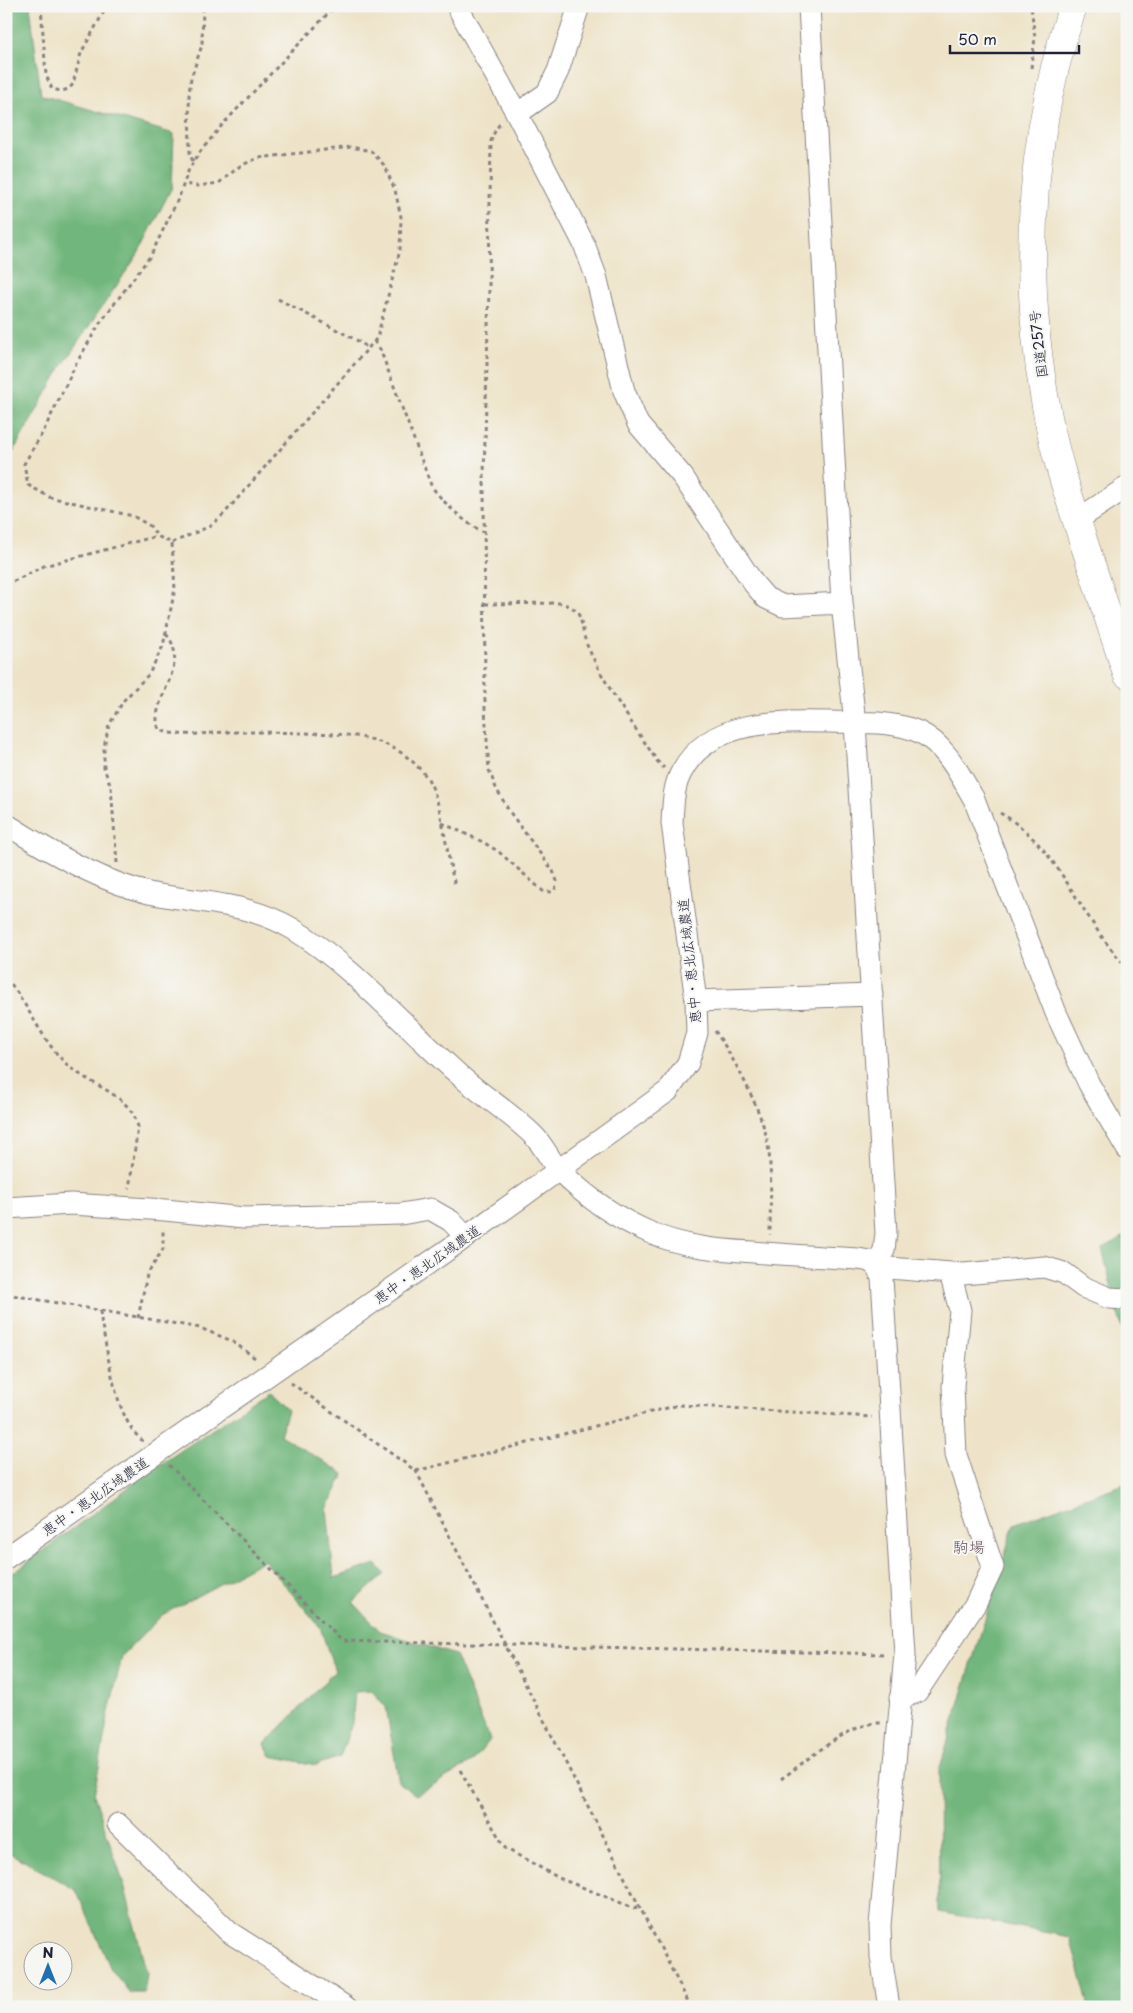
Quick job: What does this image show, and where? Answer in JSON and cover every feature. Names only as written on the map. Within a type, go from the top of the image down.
[{"type":"highway","name":"国道257号","points":[[1073,6],[1053,75],[1039,147],[1031,269],[1036,331],[1048,418],[1077,520],[1127,674]]},
{"type":"street","points":[[457,6],[518,114],[587,252],[596,276],[624,391],[638,424],[683,476],[754,584],[766,598],[783,606],[842,603]]},
{"type":"street","points":[[518,114],[547,93],[558,71],[579,6]]},
{"type":"street","points":[[809,6],[842,603],[855,722],[886,1233],[884,1250],[878,1267],[882,1278],[889,1418],[905,1654],[897,1724],[880,1926],[881,1957],[889,2007]]},
{"type":"street","points":[[1077,520],[1127,487]]},
{"type":"street","name":"恵中・恵北広域農道","points":[[6,1558],[560,1171],[668,1091],[688,1063],[697,1033],[696,1001],[672,823],[674,796],[681,772],[696,752],[721,735],[752,725],[780,721],[855,722],[885,724],[919,732],[938,745],[974,799],[1056,1014],[1089,1084],[1127,1149]]},
{"type":"street","points":[[6,824],[94,875],[149,893],[223,903],[266,915],[300,933],[316,944],[368,989],[458,1074],[535,1137],[560,1171],[625,1221],[653,1234],[707,1249],[858,1259],[870,1261],[878,1267],[963,1274],[1044,1267],[1064,1273],[1083,1287],[1109,1298],[1127,1299]]},
{"type":"street","points":[[696,1001],[872,995]]},
{"type":"street","points":[[6,1208],[71,1204],[165,1210],[244,1218],[401,1214],[430,1209],[451,1221],[466,1237]]},
{"type":"street","points":[[900,1698],[917,1692],[976,1603],[993,1567],[956,1455],[953,1386],[960,1310],[950,1273]]},
{"type":"street","points":[[118,1824],[229,1932],[346,2007]]},
{"type":"path","points":[[41,6],[46,76],[52,90],[60,91],[69,89],[73,84],[81,53],[106,6]]},
{"type":"path","points":[[194,162],[190,155],[188,94],[191,78],[202,45],[203,6]]},
{"type":"path","points":[[172,544],[157,536],[150,526],[133,516],[49,497],[28,485],[24,464],[44,432],[81,354],[100,324],[151,255],[194,162],[223,124],[335,6]]},
{"type":"path","points":[[442,823],[483,842],[499,852],[540,890],[550,892],[555,890],[556,876],[508,811],[489,770],[485,709],[484,474],[492,141],[494,131],[500,123],[518,114]]},
{"type":"path","points":[[172,544],[210,526],[224,514],[377,338],[392,287],[400,250],[401,216],[395,190],[384,165],[371,151],[351,147],[258,158],[240,166],[219,183],[198,186],[184,184]]},
{"type":"path","points":[[278,299],[362,343],[367,348]]},
{"type":"path","points":[[374,341],[380,349],[431,485],[444,503],[484,532]]},
{"type":"path","points":[[6,585],[44,566],[157,536]]},
{"type":"path","points":[[114,882],[117,870],[111,787],[104,768],[104,747],[109,725],[124,700],[150,674],[163,646],[175,589],[172,544]]},
{"type":"path","points":[[485,604],[560,603],[570,606],[582,620],[586,643],[601,674],[657,762],[671,775],[679,778]]},
{"type":"path","points":[[165,634],[173,646],[174,659],[173,669],[157,716],[159,729],[165,732],[184,734],[250,732],[353,734],[372,738],[391,746],[405,756],[428,779],[442,823],[454,885]]},
{"type":"path","points":[[978,809],[990,808],[1009,818],[1032,837],[1055,863],[1091,921],[1118,958],[1127,967]]},
{"type":"path","points":[[6,978],[57,1054],[72,1069],[117,1098],[132,1110],[136,1117],[138,1127],[126,1208]]},
{"type":"path","points":[[697,1025],[710,1026],[722,1040],[758,1111],[766,1135],[769,1167],[770,1254]]},
{"type":"path","points":[[138,1318],[147,1275],[163,1250],[162,1226],[165,1210]]},
{"type":"path","points":[[6,1294],[200,1328],[232,1341],[255,1358]]},
{"type":"path","points":[[100,1311],[124,1418],[138,1437],[157,1453],[342,1641],[905,1654]]},
{"type":"path","points":[[291,1383],[416,1471],[691,2007]]},
{"type":"path","points":[[416,1471],[679,1405],[889,1418]]},
{"type":"path","points":[[781,1779],[836,1740],[860,1727],[876,1723],[897,1724]]},
{"type":"path","points":[[460,1770],[505,1848],[559,1878],[634,1908],[640,1906]]},
{"type":"green space","points":[[6,6],[30,6],[41,95],[174,134],[172,187],[138,254],[62,366],[13,452],[6,448]]},
{"type":"green space","points":[[1127,1235],[1127,1348],[1102,1249]]},
{"type":"green space","points":[[269,1391],[288,1410],[280,1435],[344,1474],[327,1509],[334,1578],[376,1564],[385,1574],[353,1602],[380,1631],[455,1655],[490,1740],[472,1762],[416,1795],[399,1783],[386,1707],[372,1691],[355,1692],[352,1723],[340,1757],[316,1765],[271,1756],[265,1744],[335,1671],[320,1627],[264,1560],[162,1615],[122,1656],[108,1716],[94,1795],[124,1885],[147,1974],[144,1993],[130,1993],[111,1969],[76,1890],[6,1851],[6,1578],[148,1473]]},
{"type":"green space","points":[[1127,1483],[1127,2007],[1089,2007],[1070,1937],[940,1912],[939,1770],[1014,1524]]},
{"type":"district","name":"駒場","points":[[969,1546]]}]
